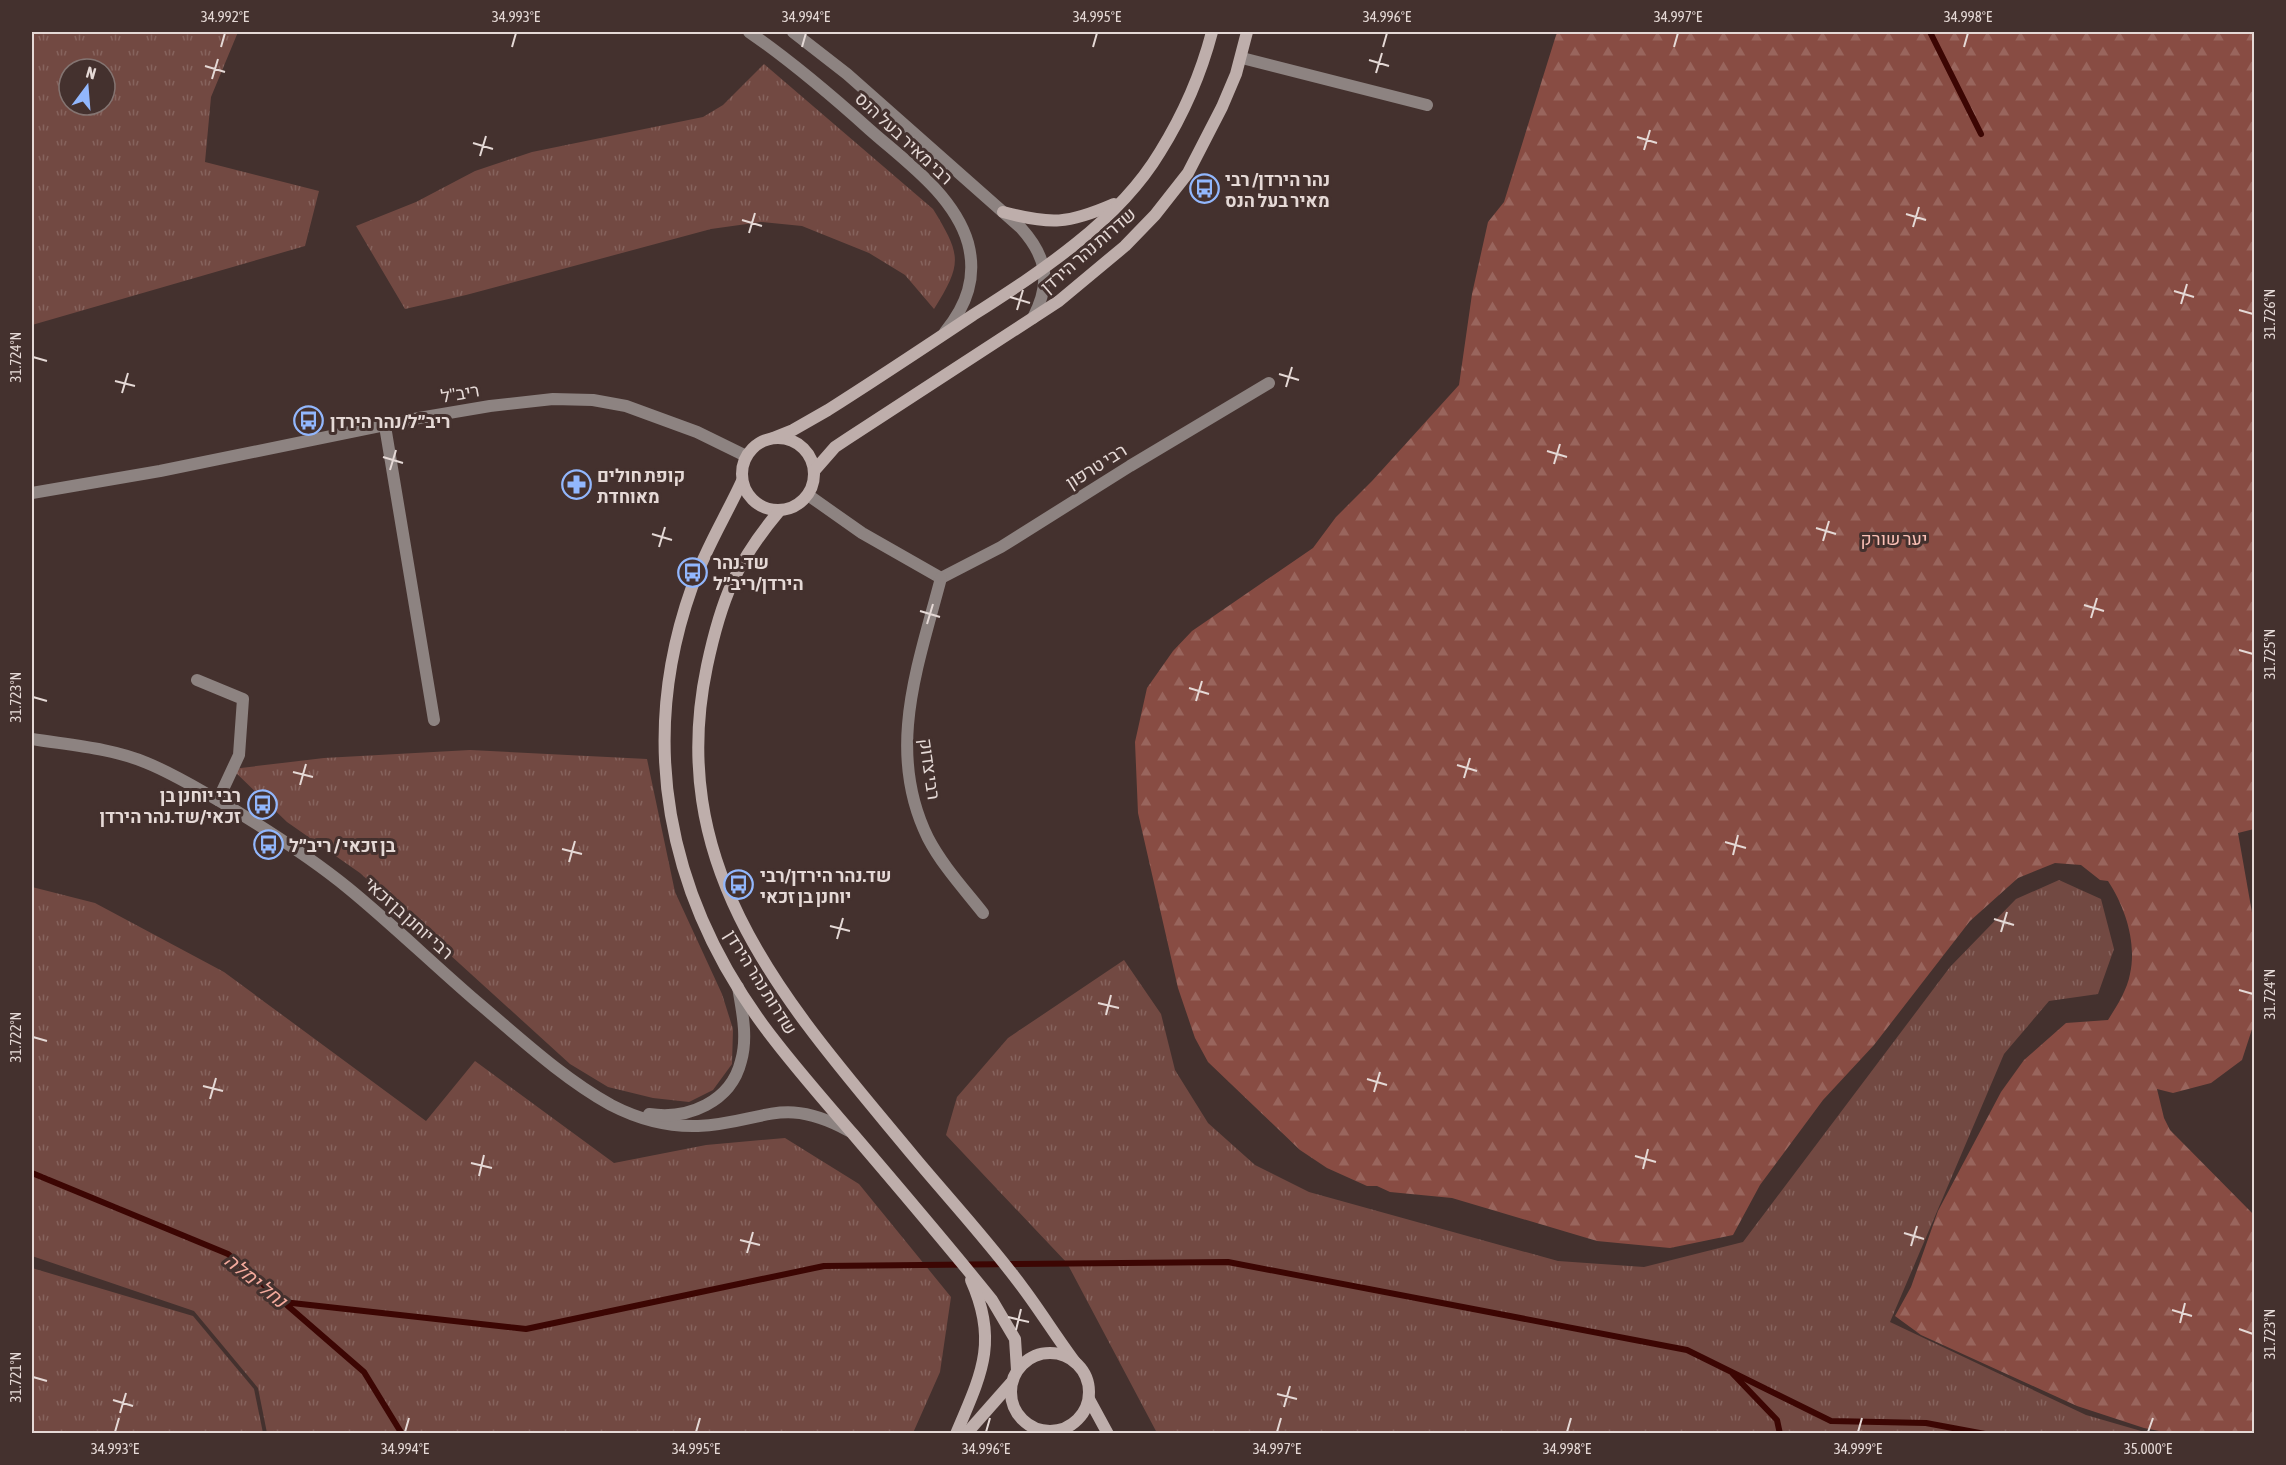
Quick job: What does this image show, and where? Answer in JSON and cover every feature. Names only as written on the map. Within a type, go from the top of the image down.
[{"type":"main road","name":"שדרות נהר הירדן","points":[[773,438],[807,423],[942,336],[1044,268],[1101,222],[1160,154],[1204,63],[1212,32]]},
{"type":"main road","name":"שדרות נהר הירדן","points":[[814,471],[836,447],[847,439],[1059,301],[1125,246],[1155,215],[1188,173],[1222,107],[1242,58],[1247,32]]},
{"type":"main road","points":[[1003,212],[1042,221],[1058,222],[1077,219],[1120,201]]},
{"type":"main road","points":[[773,438],[784,438],[796,442],[811,459],[814,471],[814,479],[808,495],[796,506],[780,510],[760,505],[752,499],[742,481],[746,456],[758,444],[773,438]]},
{"type":"main road","name":"שדרות נהר הירדן","points":[[742,481],[706,552],[689,597],[666,699],[663,757],[668,804],[676,846],[691,891],[712,940],[762,1023],[992,1300],[1015,1339],[1017,1370]]},
{"type":"main road","name":"שדרות נהר הירדן","points":[[780,510],[746,554],[723,600],[714,633],[699,712],[697,756],[702,799],[709,838],[723,879],[742,925],[790,1004],[1023,1288],[1075,1362]]},
{"type":"main road","points":[[956,1434],[982,1370],[987,1337],[981,1304],[964,1265]]},
{"type":"main road","points":[[966,1434],[1011,1383],[1024,1362],[1044,1353],[1066,1356],[1075,1362],[1087,1378],[1089,1399],[1108,1434]]},
{"type":"main road","points":[[1011,1383],[1010,1395],[1016,1412],[1036,1432],[1054,1433],[1066,1429],[1077,1422],[1085,1411],[1089,1399]]},
{"type":"street","name":"רבי מאיר בעל הנס","points":[[749,32],[830,94],[902,158],[947,203],[967,241],[972,277],[964,305],[942,336]]},
{"type":"street","name":"רבי מאיר בעל הנס","points":[[793,32],[847,74],[1003,212],[1033,242],[1044,268],[1042,300],[1033,318]]},
{"type":"street","points":[[1242,58],[1427,105]]},
{"type":"street","name":"רבי טרפון","points":[[941,578],[1001,547],[1269,383]]},
{"type":"street","name":"ריב\"ל","points":[[32,493],[160,471],[490,406],[553,399],[593,400],[626,406],[698,432],[746,456]]},
{"type":"street","points":[[385,426],[434,720]]},
{"type":"street","points":[[808,495],[862,533],[941,578]]},
{"type":"street","name":"רבי צדוק","points":[[941,578],[914,684],[907,728],[911,796],[929,839],[954,877],[983,913]]},
{"type":"street","points":[[197,680],[243,699],[239,755],[218,800]]},
{"type":"street","name":"רבי יוחנן בן זכאי","points":[[32,739],[117,754],[146,762],[218,800],[273,833],[348,888],[559,1071],[612,1105],[642,1118],[678,1125],[699,1126],[762,1114],[795,1112],[831,1121],[851,1132]]},
{"type":"street","name":"רבי יוחנן בן זכאי","points":[[612,1105],[658,1115],[675,1114],[704,1106],[725,1092],[736,1076],[743,1051],[744,1023],[738,986]]},
{"type":"green space","points":[[32,32],[238,32],[211,97],[205,162],[319,191],[305,246],[32,325]]},
{"type":"green space","name":"יער שורק","points":[[1557,32],[2254,32],[2254,829],[2238,833],[2254,924],[2254,1023],[2242,1060],[2211,1083],[2173,1093],[2157,1089],[2164,1118],[2170,1130],[2254,1215],[2254,1433],[2169,1433],[2144,1428],[2077,1406],[1921,1335],[1895,1316],[1911,1287],[1938,1211],[2001,1092],[2024,1060],[2066,1023],[2108,1020],[2127,986],[2132,962],[2131,937],[2120,902],[2108,881],[2100,880],[2081,865],[2055,863],[2018,878],[1970,921],[1874,1045],[1823,1100],[1760,1185],[1733,1235],[1670,1248],[1597,1241],[1452,1198],[1390,1192],[1377,1186],[1367,1186],[1327,1168],[1300,1150],[1208,1062],[1195,1038],[1178,988],[1138,813],[1135,742],[1147,688],[1173,651],[1192,631],[1313,548],[1336,517],[1459,385],[1472,294],[1488,222],[1504,202]]},
{"type":"green space","points":[[764,64],[933,209],[949,238],[955,259],[950,280],[934,309],[905,275],[869,253],[802,226],[761,222],[711,229],[466,295],[405,309],[356,226],[416,202],[475,171],[532,152],[703,117],[723,105]]},
{"type":"green space","points":[[470,750],[647,759],[675,892],[722,994],[733,1029],[732,1064],[713,1090],[689,1102],[653,1098],[608,1087],[570,1064],[360,873],[287,822],[232,769],[324,758]]},
{"type":"green space","points":[[2059,880],[2101,899],[2114,949],[2098,994],[2049,1001],[2004,1054],[1890,1322],[2086,1415],[2148,1433],[1157,1433],[1067,1263],[946,1135],[957,1097],[1008,1038],[1124,960],[1161,1014],[1175,1070],[1208,1123],[1255,1165],[1309,1192],[1558,1261],[1644,1267],[1743,1242],[1950,967],[2016,899]]},
{"type":"green space","points":[[32,887],[95,903],[224,972],[426,1121],[475,1061],[614,1163],[706,1145],[785,1138],[859,1184],[951,1297],[940,1372],[913,1433],[267,1433],[258,1388],[194,1311],[32,1256]]},
{"type":"green space","points":[[32,1268],[193,1316],[254,1389],[263,1433],[32,1433]]},
{"type":"waterway","points":[[1930,32],[1981,134]]},
{"type":"waterway","name":"נחל ימלה","points":[[32,1173],[228,1254],[364,1372],[402,1434]]},
{"type":"waterway","points":[[283,1302],[526,1329],[824,1266],[1228,1262],[1687,1350],[1831,1421],[1926,1423],[1985,1434]]},
{"type":"waterway","points":[[1733,1374],[1777,1420],[1780,1434]]},
{"type":"place","name":"נהר הירדן/ רבי מאיר בעל הנס","points":[[1204,189]]},
{"type":"place","name":"ריב״ל/נהר הירדן","points":[[309,421]]},
{"type":"place","name":"קופת חולים מאוחדת","points":[[576,485]]},
{"type":"place","name":"שד.נהר הירדן/ריב״ל","points":[[692,572]]},
{"type":"place","name":"רבי יוחנן בן זכאי/שד.נהר הירדן","points":[[262,805]]},
{"type":"place","name":"בן זכאי / ריב״ל","points":[[268,845]]},
{"type":"place","name":"שד.נהר הירדן/רבי יוחנן בן זכאי","points":[[739,885]]}]
